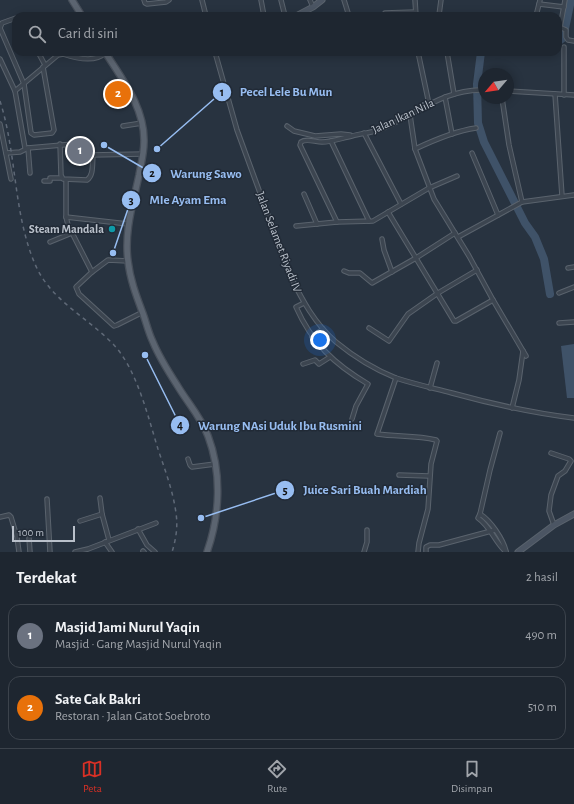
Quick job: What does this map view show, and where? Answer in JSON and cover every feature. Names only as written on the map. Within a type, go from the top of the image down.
[{"type":"main road","points":[[72,0],[80,12]]},
{"type":"main road","points":[[304,12],[322,0]]},
{"type":"main road","points":[[108,56],[130,91],[142,123],[144,142],[143,154],[128,224],[127,237],[128,261],[136,294],[157,351],[202,423],[212,446],[218,506],[214,533],[208,552]]},
{"type":"main road","points":[[518,552],[554,525],[574,514]]},
{"type":"street","points":[[144,0],[145,4],[147,4],[166,2],[169,0]]},
{"type":"street","points":[[202,0],[205,12]]},
{"type":"street","points":[[262,0],[264,12]]},
{"type":"street","points":[[281,0],[284,12]]},
{"type":"street","points":[[310,0],[313,7]]},
{"type":"street","points":[[344,0],[348,12]]},
{"type":"street","points":[[415,0],[416,12]]},
{"type":"street","points":[[439,12],[441,0]]},
{"type":"street","points":[[562,21],[565,0]]},
{"type":"street","points":[[537,12],[539,2],[564,7]]},
{"type":"street","points":[[12,19],[2,23],[0,28],[24,84],[31,134],[34,135],[53,132],[54,129],[44,66],[40,56]]},
{"type":"street","points":[[562,28],[566,30],[566,37],[568,40],[574,41]]},
{"type":"street","points":[[564,48],[564,95]]},
{"type":"street","points":[[15,90],[58,56]]},
{"type":"street","points":[[75,56],[92,59],[101,56]]},
{"type":"street","name":"Jalan Selamet Riyadi IV","points":[[216,56],[237,130],[290,275],[304,303],[323,329],[337,343],[350,352],[396,378],[512,408],[574,418]]},
{"type":"street","points":[[419,56],[429,104]]},
{"type":"street","points":[[448,56],[454,94]]},
{"type":"street","points":[[0,59],[15,90],[27,148],[30,173]]},
{"type":"street","name":"Jalan Ikan Nila","points":[[337,222],[300,144],[304,140],[319,142],[331,141],[375,131],[410,115],[429,104],[454,94],[478,90]]},
{"type":"street","points":[[514,91],[574,95]]},
{"type":"street","points":[[555,94],[562,196]]},
{"type":"street","points":[[445,98],[452,134]]},
{"type":"street","points":[[503,104],[519,203]]},
{"type":"street","points":[[410,115],[415,149],[429,188],[526,356]]},
{"type":"street","points":[[124,126],[142,123]]},
{"type":"street","points":[[0,124],[11,179]]},
{"type":"street","points":[[287,126],[294,131],[315,136],[341,134],[351,136]]},
{"type":"street","points":[[415,149],[432,140],[476,128]]},
{"type":"street","points":[[364,133],[401,204]]},
{"type":"street","points":[[331,141],[369,222]]},
{"type":"street","points":[[6,153],[20,152],[27,148],[60,144],[87,143],[89,146],[89,153],[93,155],[143,154]]},
{"type":"street","points":[[60,144],[61,178]]},
{"type":"street","points":[[472,153],[498,215]]},
{"type":"street","points":[[44,181],[50,181],[50,178],[87,180],[91,177],[93,155]]},
{"type":"street","points":[[296,226],[337,222],[369,222],[377,219],[429,188],[457,176]]},
{"type":"street","points":[[66,180],[66,217],[68,225],[92,272]]},
{"type":"street","points":[[304,194],[317,224]]},
{"type":"street","points":[[458,237],[519,203],[574,195]]},
{"type":"street","points":[[388,212],[455,321],[493,300]]},
{"type":"street","points":[[66,217],[128,224]]},
{"type":"street","points":[[50,242],[72,233]]},
{"type":"street","points":[[344,272],[360,273],[371,283],[416,258],[455,233]]},
{"type":"street","points":[[382,239],[384,250],[392,272]]},
{"type":"street","points":[[128,261],[108,260],[76,287],[77,291],[114,326],[142,312]]},
{"type":"street","points":[[568,268],[574,267]]},
{"type":"street","points":[[370,328],[389,341],[408,314],[477,270]]},
{"type":"street","points":[[559,293],[574,287]]},
{"type":"street","points":[[304,303],[296,307],[312,337],[330,357],[353,375],[368,384],[356,406],[352,419]]},
{"type":"street","points":[[559,323],[574,322]]},
{"type":"street","points":[[312,337],[323,329]]},
{"type":"street","points":[[512,408],[519,380],[523,351]]},
{"type":"street","points":[[303,364],[315,360],[319,364],[330,357]]},
{"type":"street","points":[[430,388],[437,362]]},
{"type":"street","points":[[396,378],[377,434],[394,436],[422,436],[437,440],[429,476],[429,500],[418,552]]},
{"type":"street","points":[[500,433],[478,518],[493,531],[500,547],[506,552]]},
{"type":"street","points":[[551,453],[569,459],[571,462],[565,471],[558,476],[553,490],[549,508],[554,525]]},
{"type":"street","points":[[188,459],[192,467],[215,464]]},
{"type":"street","points":[[399,475],[429,476]]},
{"type":"street","points":[[100,498],[102,514],[109,540]]},
{"type":"street","points":[[47,499],[50,552]]},
{"type":"street","points":[[80,521],[102,514]]},
{"type":"street","points":[[0,517],[9,515],[11,517],[20,552]]},
{"type":"street","points":[[75,552],[88,549],[156,523]]},
{"type":"street","points":[[138,529],[147,545],[155,552]]},
{"type":"street","points":[[364,552],[367,542],[367,530]]},
{"type":"street","points":[[426,552],[426,547],[428,546],[493,531]]},
{"type":"street","points":[[29,538],[30,552]]},
{"type":"street","points":[[105,542],[112,552]]},
{"type":"water","points":[[574,344],[574,398],[567,398],[561,346]]},
{"type":"waterway","points":[[562,39],[571,0]]},
{"type":"waterway","points":[[480,56],[477,84],[478,123],[484,142],[525,223],[535,237],[544,259],[550,294]]},
{"type":"railway","points":[[0,101],[10,142],[23,224],[28,245],[35,264],[42,277],[59,298],[113,344],[129,366],[141,394],[175,505],[177,528],[172,552]]},
{"type":"place","name":"Sate Cak Bakri","points":[[118,94]]},
{"type":"place","name":"Warung Sawo","points":[[104,145]]},
{"type":"place","name":"Pecel Lele Bu Mun","points":[[157,149]]},
{"type":"place","name":"Masjid Jami Nurul Yaqin","points":[[80,151]]},
{"type":"place","name":"Steam Mandala","points":[[112,229]]},
{"type":"place","name":"MIe Ayam Ema","points":[[113,253]]},
{"type":"place","name":"Warung NAsi Uduk Ibu Rusmini","points":[[145,355]]},
{"type":"place","name":"Juice Sari Buah Mardiah","points":[[201,518]]}]
